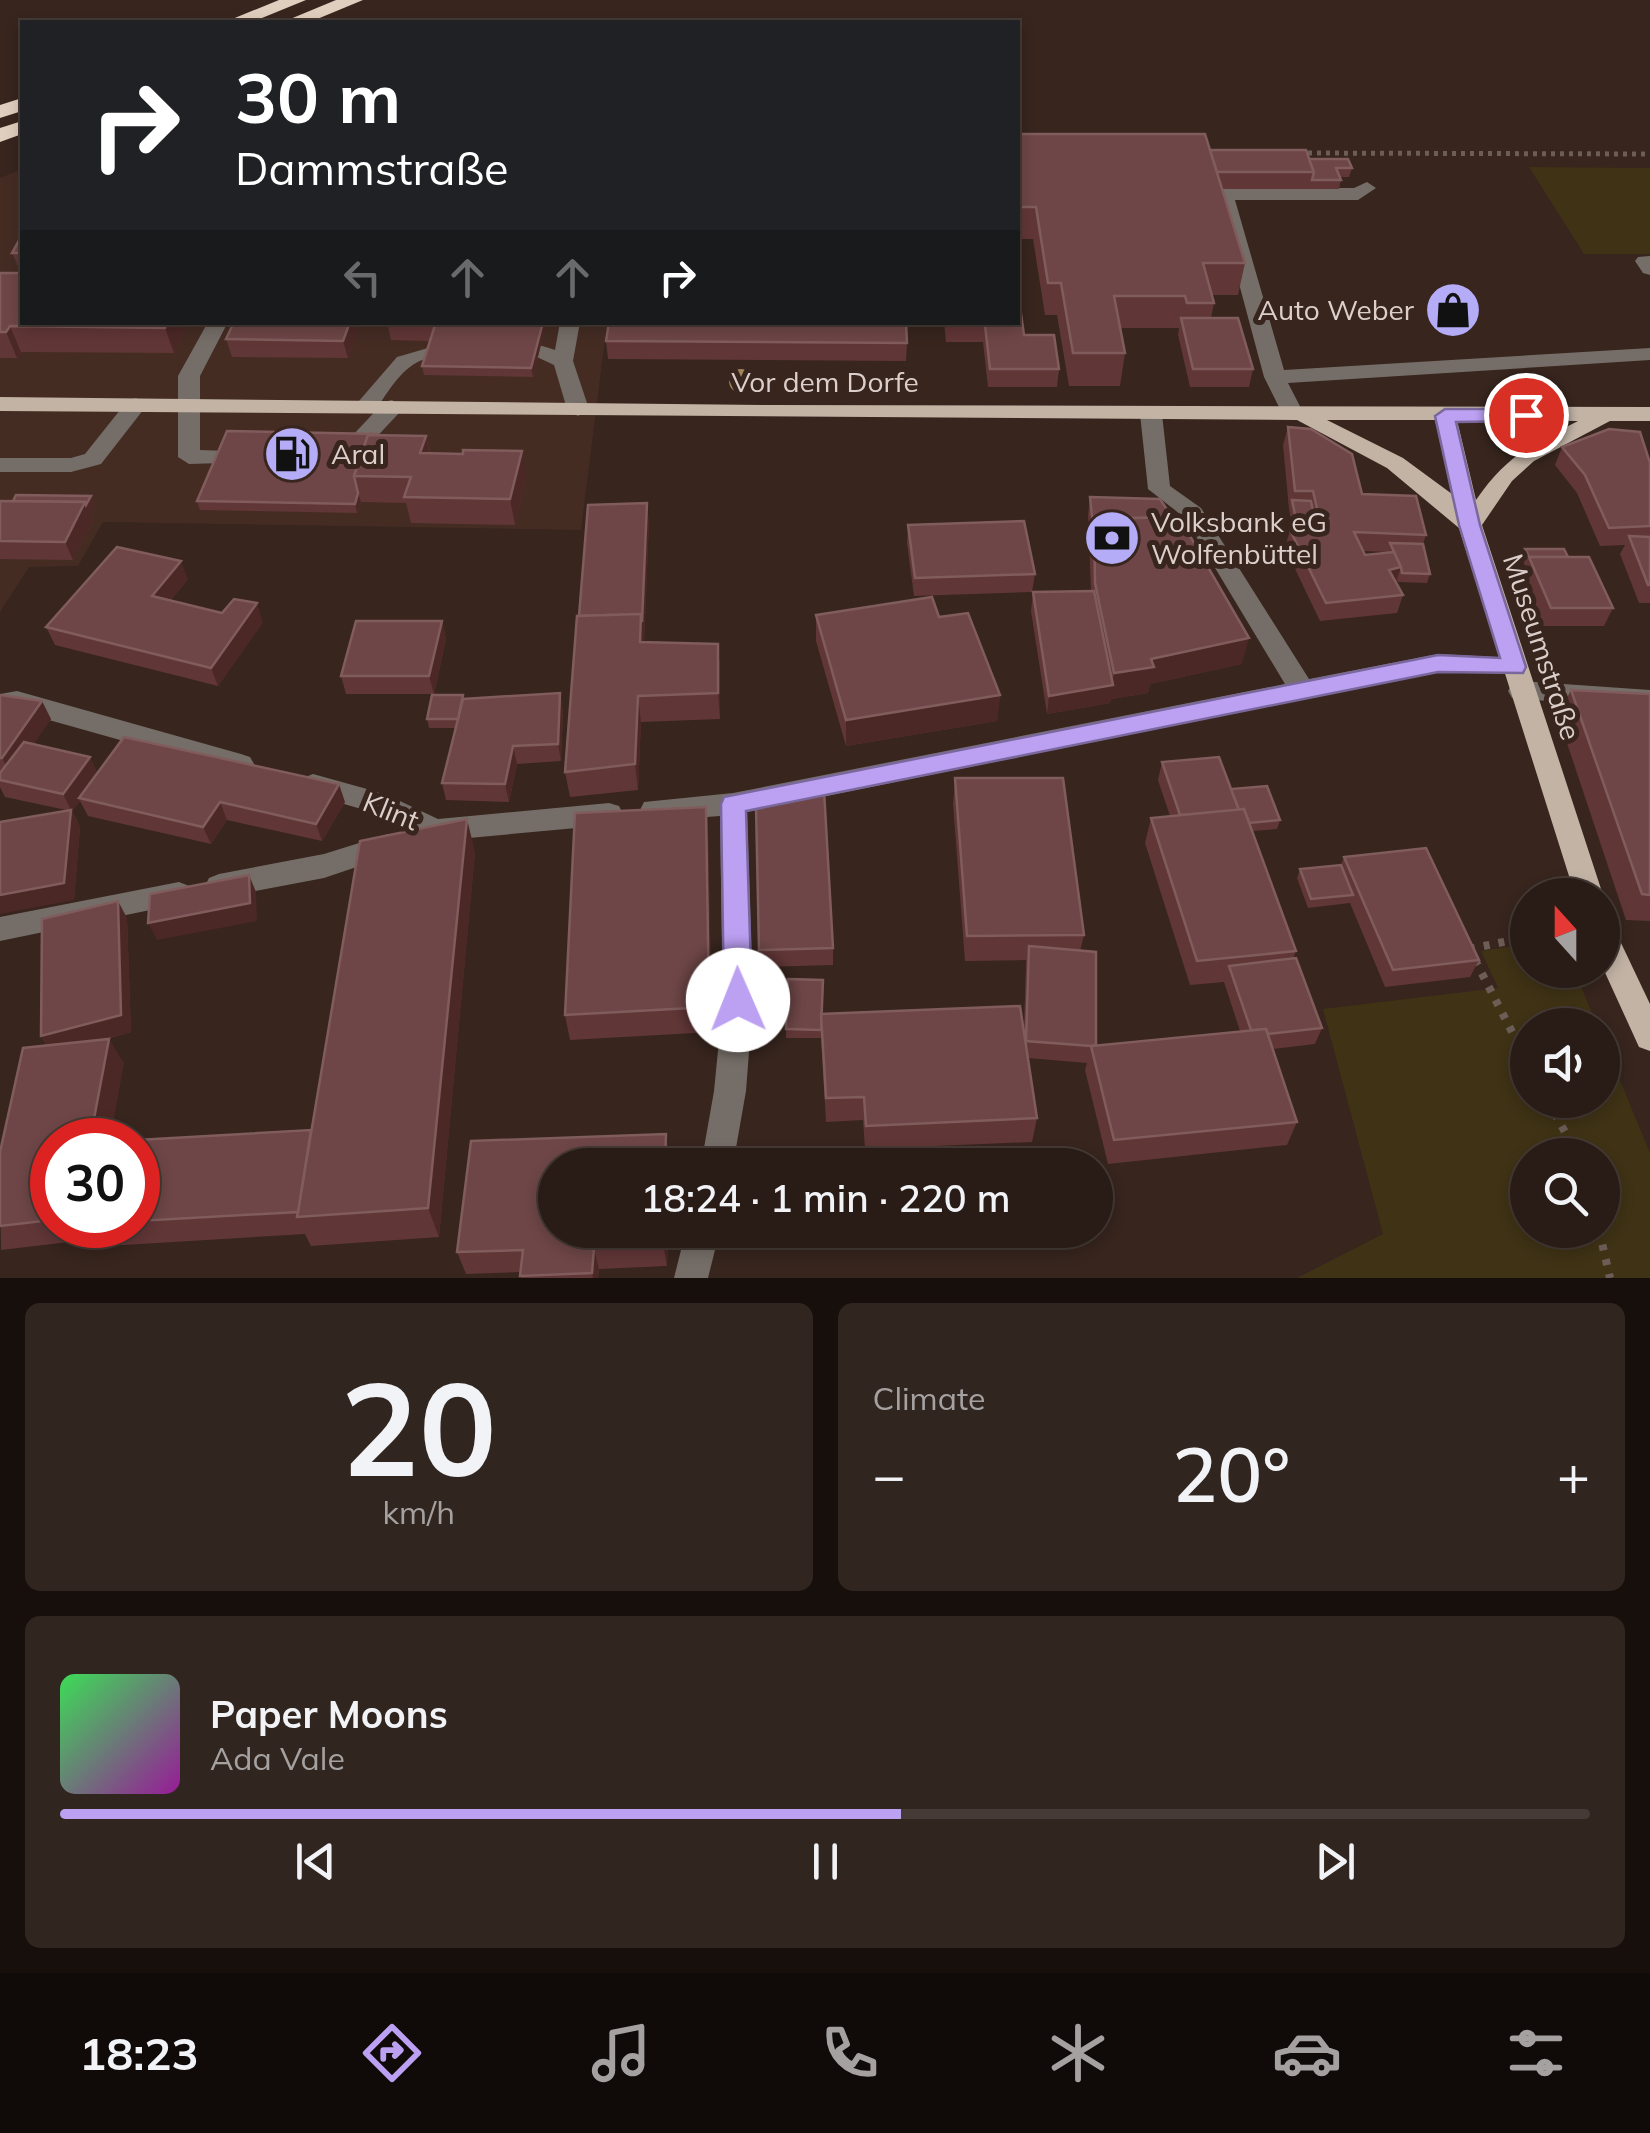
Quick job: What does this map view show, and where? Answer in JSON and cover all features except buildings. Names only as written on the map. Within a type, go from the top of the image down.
[{"type":"highway","points":[[241,20],[297,0]]},
{"type":"highway","points":[[299,20],[354,0]]},
{"type":"main road","name":"Vor dem Dorfe","points":[[0,404],[1445,416],[1650,414]]},
{"type":"main road","points":[[1293,414],[1377,449],[1434,488],[1470,525],[1504,476],[1526,456],[1605,415]]},
{"type":"main road","name":"Museumstraße","points":[[1445,416],[1470,525],[1583,878]]},
{"type":"main road","points":[[1620,972],[1650,1037]]},
{"type":"street","points":[[1293,414],[1274,377],[1224,194],[1358,194],[1367,188]]},
{"type":"street","points":[[216,325],[189,376],[188,457],[267,457]]},
{"type":"street","points":[[570,325],[564,361],[578,410]]},
{"type":"street","points":[[367,406],[400,360],[432,349],[540,351],[564,361]]},
{"type":"street","points":[[1274,377],[1650,354]]},
{"type":"street","points":[[0,464],[71,465],[93,459],[136,405]]},
{"type":"street","points":[[326,458],[346,458],[392,407]]},
{"type":"street","points":[[1151,414],[1160,489],[1192,513],[1302,690]]},
{"type":"street","name":"Klint","points":[[0,704],[17,701],[375,802],[436,830],[733,804],[1438,664],[1650,700]]},
{"type":"street","points":[[720,1148],[730,1091],[738,1000],[733,804]]},
{"type":"street","points":[[0,929],[324,866],[436,830]]},
{"type":"street","points":[[692,1278],[698,1248]]},
{"type":"path","points":[[1294,152],[1650,154]]},
{"type":"path","points":[[1510,940],[1468,946],[1510,1028]]},
{"type":"path","points":[[1602,1248],[1610,1278]]},
{"type":"shaded area","points":[[1529,167],[1650,168],[1650,254],[1584,254]]},
{"type":"shaded area","points":[[20,170],[20,325],[607,325],[581,530],[103,522],[78,566],[29,567],[0,612],[0,178]]},
{"type":"shaded area","points":[[1510,947],[1510,988],[1582,988],[1590,1008],[1510,1008],[1510,1118],[1620,1118],[1620,1080],[1650,1153],[1650,1278],[1297,1278],[1383,1234],[1323,1009],[1498,988],[1481,951]]},
{"type":"place","name":"Auto Weber","points":[[1453,310]]},
{"type":"place","name":"Aral","points":[[292,454]]},
{"type":"place","name":"Volksbank eG Wolfenbüttel","points":[[1112,538]]},
{"type":"route","points":[[738,1000],[733,804],[1438,664],[1515,667],[1470,525],[1445,416],[1526,415]]}]
